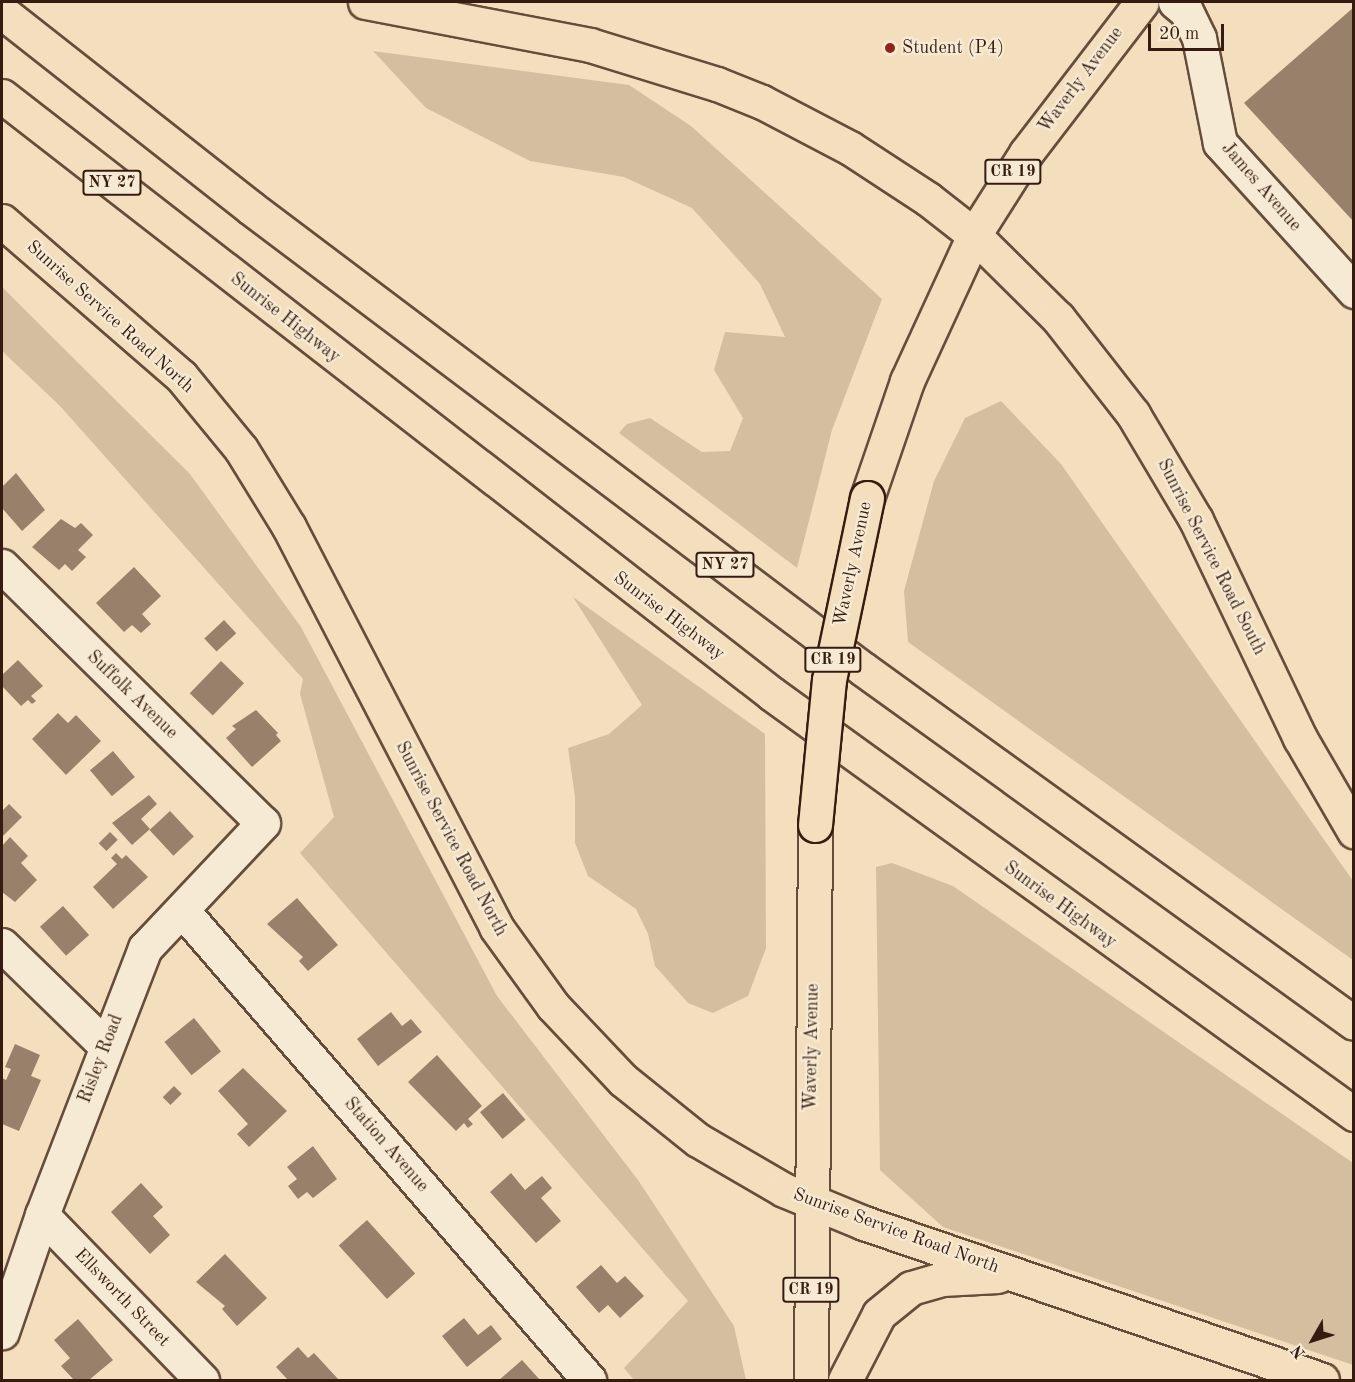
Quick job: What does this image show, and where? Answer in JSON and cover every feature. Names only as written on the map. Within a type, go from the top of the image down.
[{"type":"main road","name":"Sunrise Service Road South","points":[[365,2],[590,45],[717,84],[762,102],[850,148],[928,199],[974,235],[1058,318],[1133,414],[1196,520],[1300,738],[1353,831]]},
{"type":"main road","name":"Waverly Avenue","points":[[811,1380],[810,1200],[814,907],[820,761],[829,680],[867,498],[907,381],[974,235],[1026,153],[1142,2]]},
{"type":"main road","name":"NY 27","points":[[2,12],[251,208],[863,669],[1353,1023]]},
{"type":"main road","name":"Sunrise Highway","points":[[2,96],[772,694],[1353,1114]]},
{"type":"main road","points":[[2,121],[222,269]]},
{"type":"main road","name":"Sunrise Service Road North","points":[[2,220],[181,376],[241,449],[289,527],[468,878],[521,965],[554,1006],[623,1080],[698,1140],[759,1177],[810,1200],[1019,1276],[1322,1380]]},
{"type":"main road","points":[[845,1380],[879,1314],[911,1288],[961,1277],[1019,1276]]},
{"type":"street","name":"James Avenue","points":[[1175,2],[1186,10],[1199,38],[1220,143],[1353,291]]},
{"type":"street","name":"Suffolk Avenue","points":[[2,566],[263,823]]},
{"type":"street","name":"Risley Road","points":[[2,1328],[105,1046],[145,948],[263,823]]},
{"type":"street","name":"Station Avenue","points":[[183,910],[590,1380]]},
{"type":"street","points":[[2,945],[105,1046]]},
{"type":"street","name":"Ellsworth Street","points":[[42,1215],[202,1380]]},
{"type":"shaded area","points":[[373,51],[629,85],[691,126],[882,299],[832,430],[797,568],[619,433],[627,424],[650,418],[702,452],[730,451],[743,418],[714,370],[725,332],[785,337],[760,284],[692,208],[624,177],[530,161],[426,108]]},
{"type":"shaded area","points":[[2,287],[190,474],[301,627],[497,996],[638,1180],[734,1326],[746,1380],[634,1380],[624,1368],[688,1301],[300,853],[334,817],[300,694],[303,679],[60,406],[2,351]]},
{"type":"shaded area","points":[[1001,401],[1061,464],[1353,881],[1353,960],[908,642],[904,591],[934,481],[965,418]]},
{"type":"shaded area","points":[[573,597],[765,734],[766,948],[748,996],[713,1013],[688,1003],[655,966],[648,934],[636,909],[588,876],[575,843],[575,797],[568,748],[609,734],[642,705]]},
{"type":"shaded area","points":[[892,863],[953,886],[1353,1163],[1353,1365],[943,1227],[880,1170],[876,867]]},
{"type":"building","points":[[1354,7],[1354,222],[1244,103]]},
{"type":"building","points":[[16,473],[45,510],[22,531],[2,508],[2,487]]},
{"type":"building","points":[[61,519],[75,528],[81,523],[93,535],[78,550],[86,557],[72,571],[65,564],[59,570],[32,547]]},
{"type":"building","points":[[134,567],[161,596],[142,614],[151,624],[141,633],[132,625],[124,632],[96,603]]},
{"type":"building","points":[[224,620],[236,633],[217,652],[204,638]]},
{"type":"building","points":[[18,660],[43,686],[31,696],[36,701],[32,704],[28,700],[21,706],[2,686],[2,675]]},
{"type":"building","points":[[221,661],[244,683],[213,716],[190,693]]},
{"type":"building","points":[[256,710],[278,733],[276,735],[281,741],[252,767],[226,738],[236,729],[232,726]]},
{"type":"building","points":[[58,713],[68,723],[76,715],[101,741],[66,775],[32,739]]},
{"type":"building","points":[[113,751],[135,777],[112,796],[90,770]]},
{"type":"building","points":[[149,795],[157,804],[141,819],[150,829],[132,845],[112,823]]},
{"type":"building","points":[[9,804],[22,817],[2,837],[2,811]]},
{"type":"building","points":[[170,811],[194,837],[173,856],[150,830]]},
{"type":"building","points":[[110,832],[118,840],[106,851],[99,843]]},
{"type":"building","points":[[10,837],[28,856],[21,863],[37,880],[15,902],[2,892],[2,846]]},
{"type":"building","points":[[116,853],[122,859],[126,855],[148,877],[113,909],[93,887],[117,864],[111,858]]},
{"type":"building","points":[[297,898],[338,945],[308,971],[299,961],[303,957],[267,924]]},
{"type":"building","points":[[63,906],[89,935],[66,956],[40,927]]},
{"type":"building","points":[[391,1012],[402,1026],[411,1019],[422,1032],[378,1066],[357,1039]]},
{"type":"building","points":[[194,1018],[221,1051],[192,1075],[164,1042]]},
{"type":"building","points":[[15,1044],[40,1055],[31,1076],[41,1080],[19,1131],[2,1124],[2,1078],[6,1080],[11,1069],[5,1067]]},
{"type":"building","points":[[437,1055],[482,1106],[468,1119],[473,1124],[468,1128],[464,1123],[456,1131],[408,1082]]},
{"type":"building","points":[[243,1068],[287,1111],[249,1147],[237,1134],[248,1124],[218,1091]]},
{"type":"building","points":[[174,1086],[182,1094],[170,1105],[163,1097]]},
{"type":"building","points":[[503,1093],[525,1120],[503,1139],[480,1112]]},
{"type":"building","points":[[313,1146],[337,1179],[313,1198],[307,1192],[298,1199],[288,1186],[297,1179],[287,1167]]},
{"type":"building","points":[[511,1173],[525,1190],[542,1176],[552,1188],[541,1198],[561,1221],[536,1243],[490,1192]]},
{"type":"building","points":[[141,1183],[163,1207],[153,1216],[170,1235],[150,1254],[111,1212]]},
{"type":"building","points":[[367,1220],[415,1274],[387,1299],[339,1245]]},
{"type":"building","points":[[225,1254],[267,1298],[237,1326],[222,1309],[225,1306],[196,1282]]},
{"type":"building","points":[[601,1265],[617,1283],[625,1276],[644,1296],[620,1318],[608,1305],[599,1313],[576,1287]]},
{"type":"building","points":[[464,1318],[478,1335],[491,1325],[502,1339],[467,1367],[442,1336]]},
{"type":"building","points":[[78,1319],[113,1360],[89,1380],[74,1380],[61,1366],[70,1358],[54,1340]]},
{"type":"building","points":[[298,1347],[308,1358],[314,1353],[339,1380],[288,1380],[276,1367]]},
{"type":"building","points":[[522,1360],[540,1380],[499,1380]]},
{"type":"place","name":"Student (P4)","points":[[890,48]]}]
